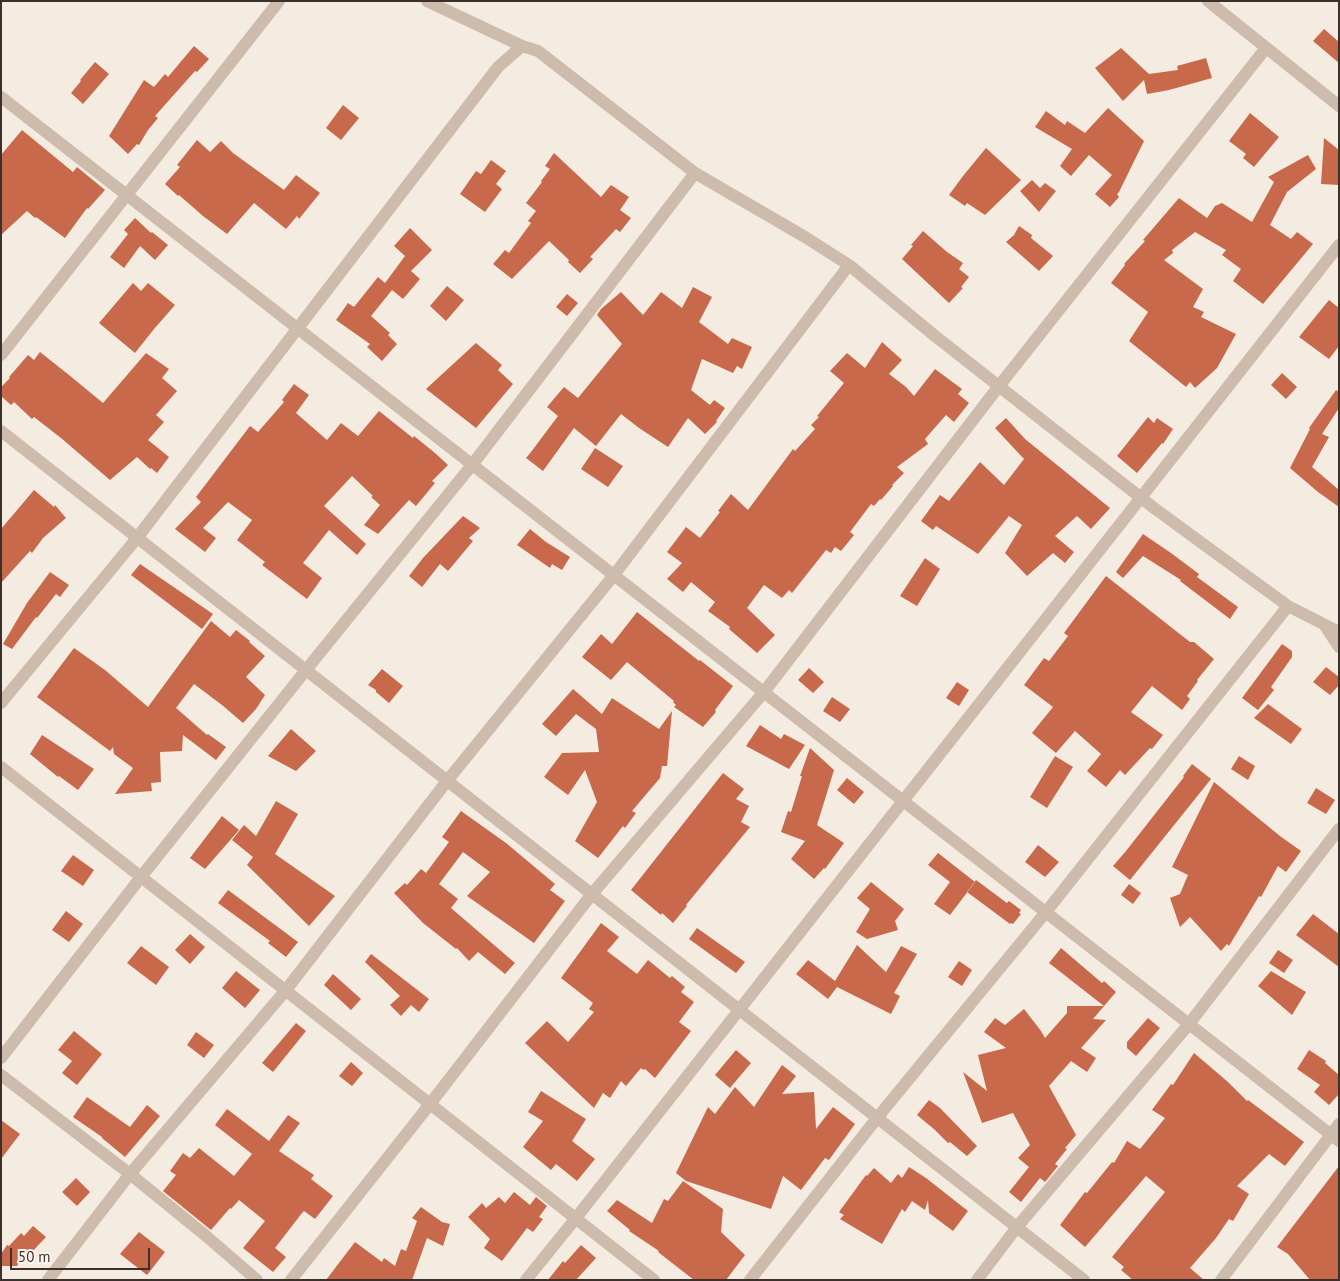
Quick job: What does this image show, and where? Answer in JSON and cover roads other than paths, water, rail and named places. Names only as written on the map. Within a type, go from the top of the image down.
[{"type":"street","points":[[1,355],[279,1]]},
{"type":"street","points":[[427,1],[522,46],[538,51],[695,173],[806,237],[849,265],[935,336],[1141,498],[1288,606],[1339,632]]},
{"type":"street","points":[[1208,1],[1339,106]]},
{"type":"street","points":[[1,703],[137,538],[498,67],[522,46]]},
{"type":"street","points":[[291,1280],[592,894],[764,692],[999,386],[1266,48]]},
{"type":"street","points":[[1,97],[1189,1024],[1336,1133],[1221,1280]]},
{"type":"street","points":[[1,1058],[141,877],[472,465],[695,173]]},
{"type":"street","points":[[526,1280],[1339,244]]},
{"type":"street","points":[[48,1280],[130,1174],[286,990],[447,781],[614,576],[849,265]]},
{"type":"street","points":[[1,431],[1084,1280]]},
{"type":"street","points":[[750,1280],[877,1118],[1046,912],[1288,606]]},
{"type":"street","points":[[1325,626],[1339,647]]},
{"type":"street","points":[[1,767],[654,1280]]},
{"type":"street","points":[[977,1280],[1017,1227],[1189,1024],[1339,829]]},
{"type":"street","points":[[1,1075],[130,1174],[257,1280]]}]
